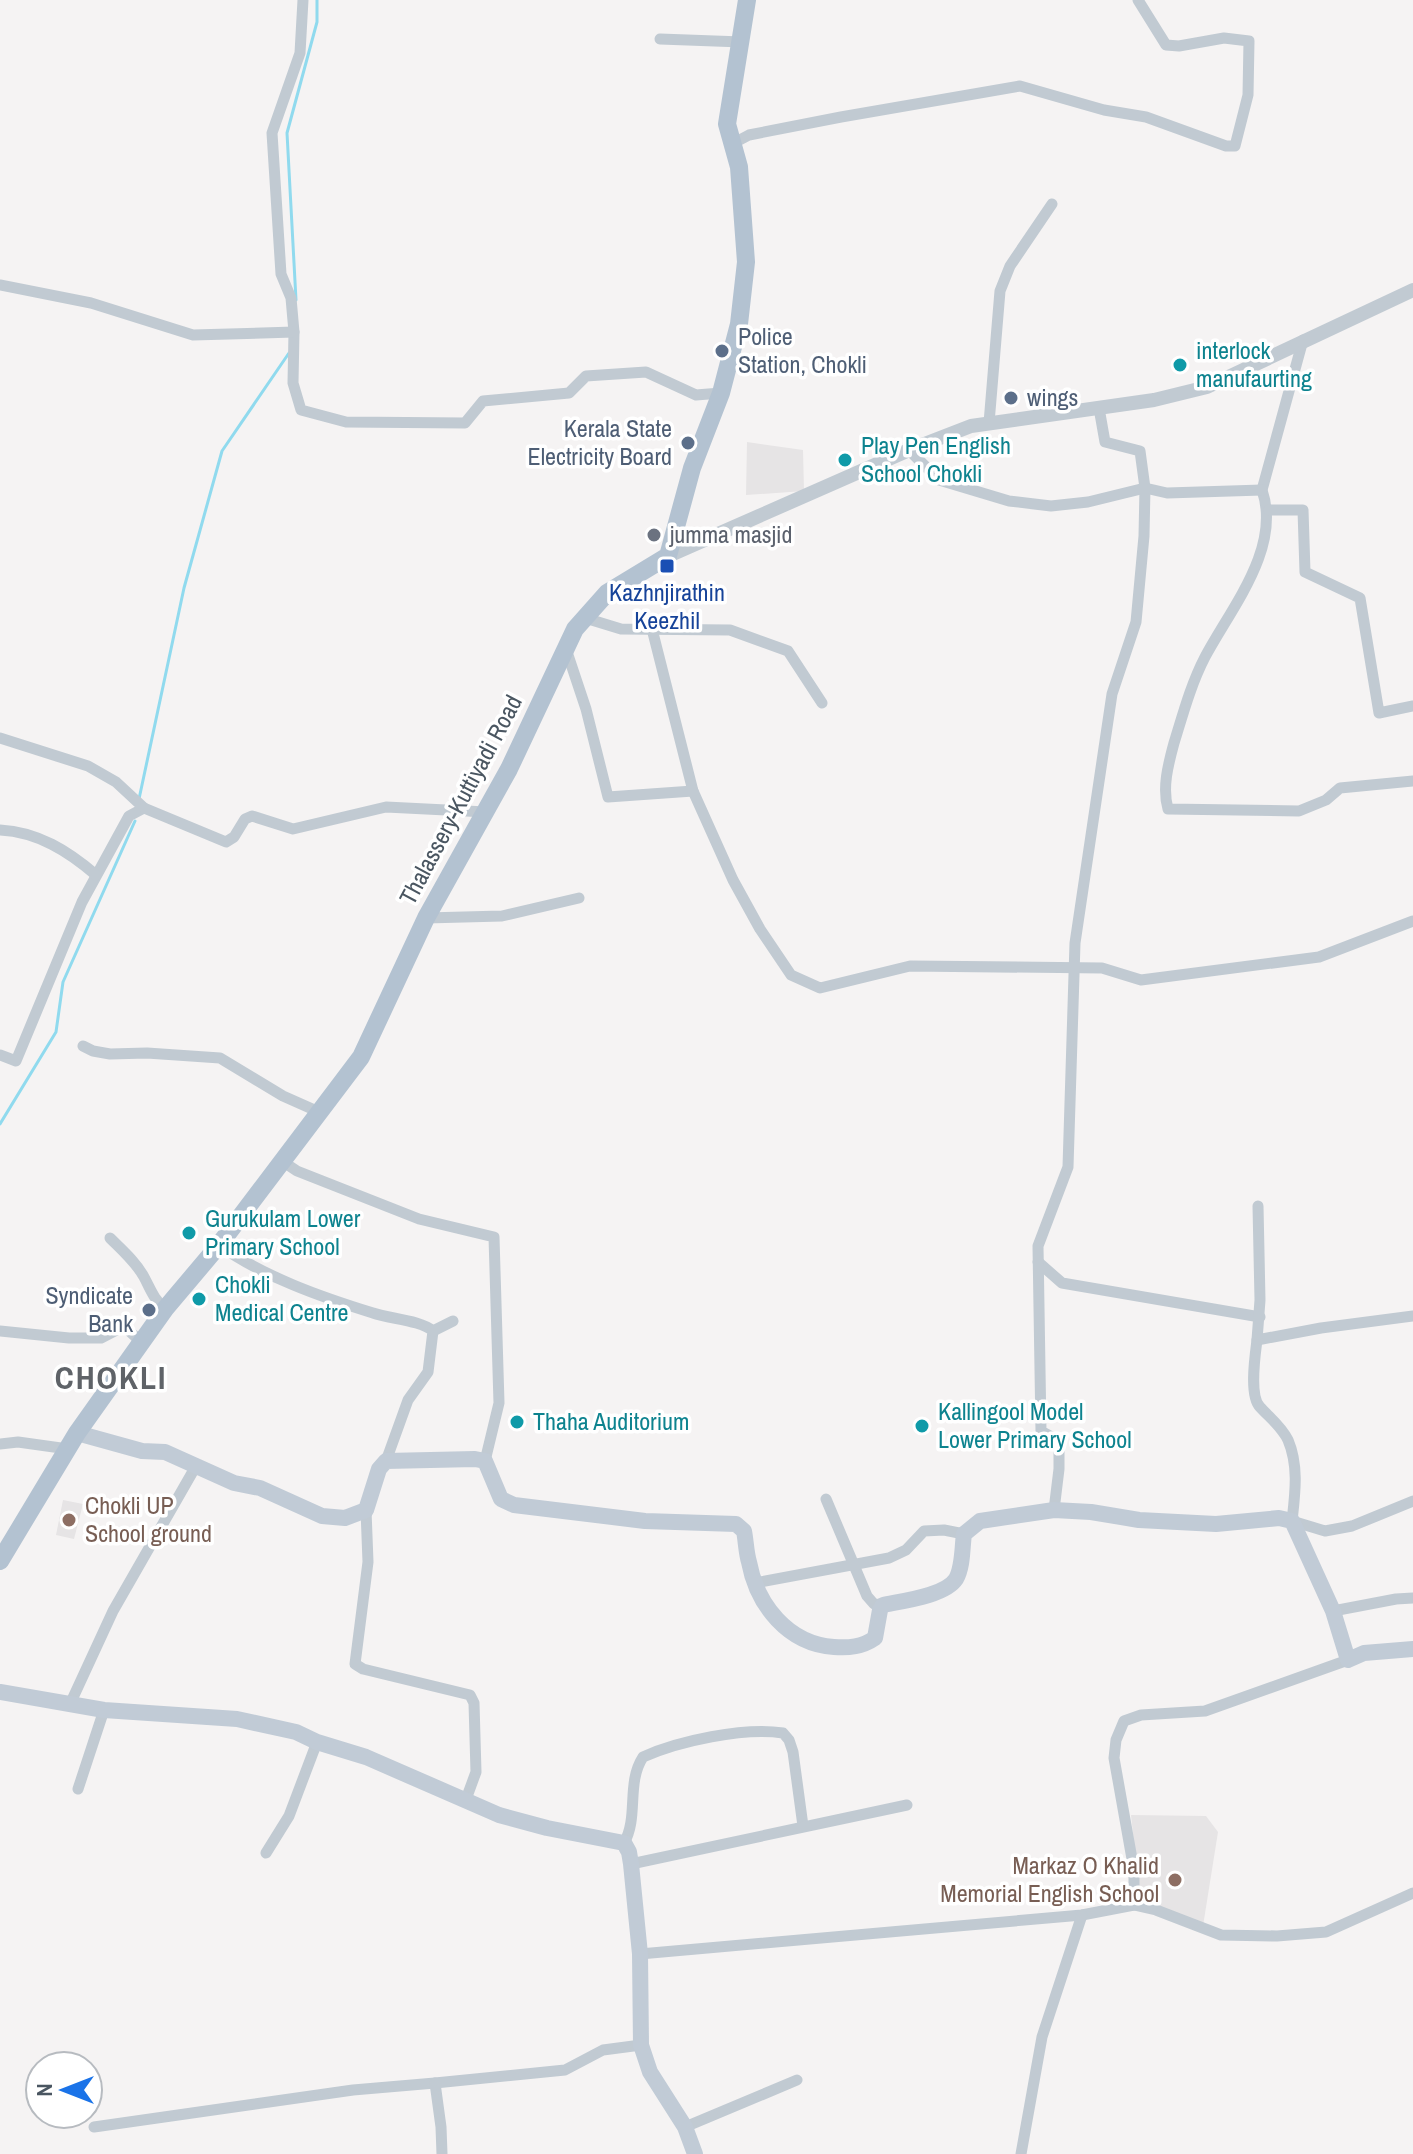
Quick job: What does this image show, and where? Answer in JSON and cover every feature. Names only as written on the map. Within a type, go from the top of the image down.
[{"type":"main road","points":[[668,556],[692,468],[721,393],[739,324],[746,262],[739,167],[727,124],[747,0]]},
{"type":"main road","name":"Thalassery-Kuttiyadi Road","points":[[0,1561],[73,1441],[141,1342],[219,1245],[361,1057],[426,918],[486,812],[575,629],[607,593],[668,556]]},
{"type":"main road","points":[[73,1441],[165,1452],[234,1483],[260,1488],[322,1516],[345,1518],[366,1510],[379,1469],[386,1461],[475,1459],[485,1461],[501,1499],[514,1505],[645,1521],[736,1524],[744,1531],[748,1562],[755,1583],[774,1616],[802,1641],[828,1647],[848,1648],[866,1644],[875,1638],[883,1605],[948,1587],[960,1569],[964,1534],[980,1521],[1054,1510],[1139,1520],[1216,1524],[1279,1518],[1292,1521],[1333,1611],[1348,1660],[1364,1653],[1413,1649]]},
{"type":"main road","points":[[0,1692],[104,1710],[237,1719],[296,1732],[366,1757],[499,1815],[624,1843],[631,1864],[640,1954],[641,2045],[650,2072],[685,2127],[695,2154]]},
{"type":"street","points":[[303,0],[300,53],[272,133],[281,274],[291,298],[293,383],[301,410],[346,422],[465,423],[483,401],[569,393],[586,376],[646,372],[696,395],[721,393]]},
{"type":"street","points":[[732,144],[749,135],[1020,86],[1104,110],[1146,117],[1226,146],[1235,146],[1248,95],[1249,41],[1224,38],[1179,46],[1166,45],[1138,0]]},
{"type":"street","points":[[660,39],[742,42]]},
{"type":"street","points":[[989,423],[1000,291],[1010,266],[1052,204]]},
{"type":"street","points":[[0,285],[91,303],[193,335],[294,335]]},
{"type":"street","points":[[668,556],[971,426],[1154,400],[1207,387],[1413,290]]},
{"type":"street","points":[[1303,340],[1262,490],[1269,510],[1257,558],[1244,596],[1205,657],[1187,699],[1164,795],[1168,809],[1299,811],[1326,800],[1340,788],[1413,781]]},
{"type":"street","points":[[1054,1510],[1059,1441],[1041,1431],[1038,1246],[1068,1167],[1075,943],[1112,694],[1136,622],[1144,536],[1145,488],[1140,451],[1105,442],[1099,408]]},
{"type":"street","points":[[909,450],[939,480],[1009,501],[1051,506],[1088,502],[1145,488],[1167,493],[1262,490]]},
{"type":"street","points":[[1269,510],[1303,510],[1305,572],[1360,598],[1379,713],[1413,706]]},
{"type":"street","points":[[585,618],[621,629],[730,630],[788,651],[822,703]]},
{"type":"street","points":[[652,629],[693,791],[733,880],[760,929],[791,975],[808,985],[820,988],[910,966],[1102,968],[1141,980],[1319,957],[1413,921]]},
{"type":"street","points":[[566,649],[586,709],[608,797],[693,791]]},
{"type":"street","points":[[0,738],[88,766],[116,782],[144,808],[226,842],[234,837],[245,819],[252,816],[293,829],[386,807],[486,812]]},
{"type":"street","points":[[0,1055],[16,1061],[96,875],[129,816],[144,808]]},
{"type":"street","points":[[0,830],[20,831],[68,851],[96,875]]},
{"type":"street","points":[[426,918],[502,916],[579,898]]},
{"type":"street","points":[[83,1046],[110,1054],[220,1058],[283,1096],[319,1112]]},
{"type":"street","points":[[282,1161],[297,1171],[419,1219],[494,1237],[499,1403],[485,1461]]},
{"type":"street","points":[[1258,1206],[1260,1317],[1254,1399],[1281,1428],[1295,1462],[1292,1521],[1325,1531],[1352,1526],[1413,1501]]},
{"type":"street","points":[[110,1238],[146,1279],[149,1291],[165,1309]]},
{"type":"street","points":[[219,1245],[239,1259],[297,1286],[361,1310],[421,1324],[433,1331]]},
{"type":"street","points":[[1038,1262],[1062,1283],[1260,1317]]},
{"type":"street","points":[[1257,1340],[1413,1316]]},
{"type":"street","points":[[433,1331],[453,1321]]},
{"type":"street","points":[[0,1331],[101,1338],[124,1326],[141,1342]]},
{"type":"street","points":[[386,1461],[408,1400],[428,1372],[433,1331]]},
{"type":"street","points":[[0,1444],[73,1441]]},
{"type":"street","points":[[71,1702],[113,1611],[196,1466]]},
{"type":"street","points":[[826,1499],[867,1596],[874,1604],[883,1605]]},
{"type":"street","points":[[366,1510],[368,1562],[355,1664],[363,1669],[470,1695],[474,1703],[476,1772],[465,1802]]},
{"type":"street","points":[[755,1583],[889,1558],[906,1550],[924,1531],[944,1530],[964,1534]]},
{"type":"street","points":[[1333,1611],[1413,1598]]},
{"type":"street","points":[[1134,1905],[1134,1870],[1114,1758],[1116,1740],[1124,1721],[1141,1715],[1205,1711],[1348,1660]]},
{"type":"street","points":[[78,1789],[104,1710]]},
{"type":"street","points":[[624,1843],[632,1822],[635,1777],[643,1757],[658,1750],[716,1738],[774,1732],[801,1734]]},
{"type":"street","points":[[774,1732],[783,1733],[793,1752],[803,1826]]},
{"type":"street","points":[[266,1853],[289,1816],[317,1742]]},
{"type":"street","points":[[631,1864],[907,1805]]},
{"type":"street","points":[[640,1954],[1082,1915],[1134,1905],[1156,1910],[1221,1935],[1277,1936],[1326,1932],[1413,1893]]},
{"type":"street","points":[[1021,2154],[1042,2037],[1082,1915]]},
{"type":"street","points":[[104,2126],[353,2090],[565,2070],[603,2050],[641,2045]]},
{"type":"street","points":[[685,2127],[797,2080]]},
{"type":"street","points":[[435,2083],[442,2154]]},
{"type":"shaded area","points":[[747,442],[803,450],[804,491],[746,495]]},
{"type":"shaded area","name":"Chokli UP School ground","points":[[63,1500],[83,1504],[74,1539],[56,1535]]},
{"type":"shaded area","name":"Markaz O Khalid Memorial English School","points":[[1131,1815],[1206,1816],[1218,1832],[1203,1926],[1140,1899]]},
{"type":"waterway","points":[[296,300],[287,133],[317,22],[317,0]]},
{"type":"waterway","points":[[139,799],[184,588],[222,451],[289,353]]},
{"type":"waterway","points":[[0,1124],[56,1032],[63,982],[135,821]]},
{"type":"place","name":"Police Station, Chokli","points":[[722,351]]},
{"type":"place","name":"interlock manufaurting","points":[[1180,365]]},
{"type":"place","name":"wings","points":[[1011,398]]},
{"type":"place","name":"Kerala State Electricity Board","points":[[688,443]]},
{"type":"place","name":"Play Pen English School Chokli","points":[[845,460]]},
{"type":"place","name":"jumma masjid","points":[[654,535]]},
{"type":"place","name":"Kazhnjirathin Keezhil","points":[[667,566]]},
{"type":"place","name":"Gurukulam Lower Primary School","points":[[189,1233]]},
{"type":"place","name":"Chokli Medical Centre","points":[[199,1299]]},
{"type":"place","name":"Syndicate Bank","points":[[149,1310]]},
{"type":"place","name":"Thaha Auditorium","points":[[517,1422]]},
{"type":"place","name":"Kallingool Model Lower Primary School","points":[[922,1426]]},
{"type":"place","name":"Chokli UP School ground","points":[[69,1520]]},
{"type":"place","name":"Markaz O Khalid Memorial English School","points":[[1175,1880]]},
{"type":"district","name":"CHOKLI","points":[[111,1378]]}]
